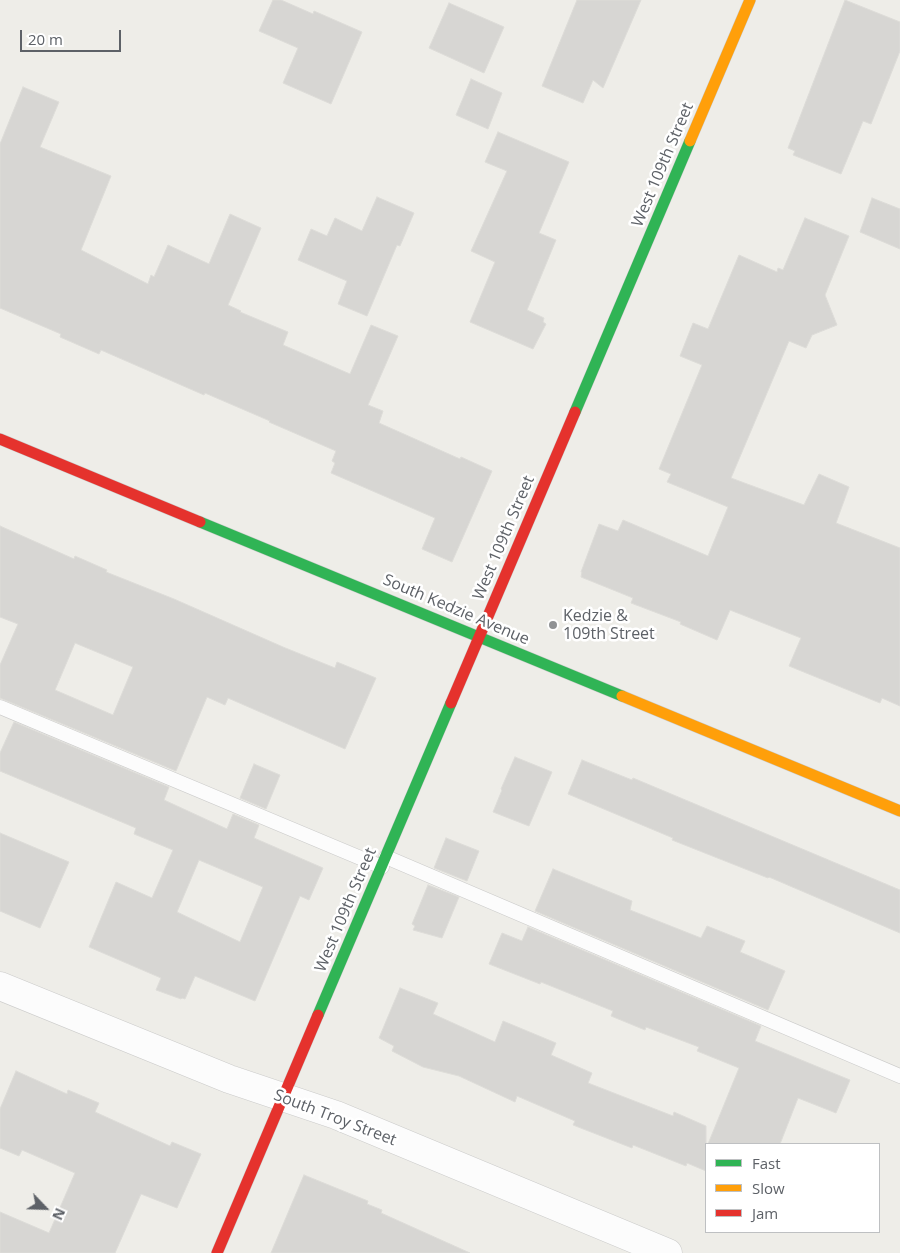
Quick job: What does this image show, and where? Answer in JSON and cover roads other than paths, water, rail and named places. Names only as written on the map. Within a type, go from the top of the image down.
[{"type":"street","name":"West 109th Street","points":[[217,1253],[750,0]]},
{"type":"street","name":"South Kedzie Avenue","points":[[0,439],[900,811]]},
{"type":"street","name":"South Troy Street","points":[[0,986],[229,1079],[336,1115],[668,1253]]},
{"type":"lane","points":[[0,707],[384,862],[900,1076]]},
{"type":"place","name":"Kedzie & 109th Street","points":[[553,625]]}]
